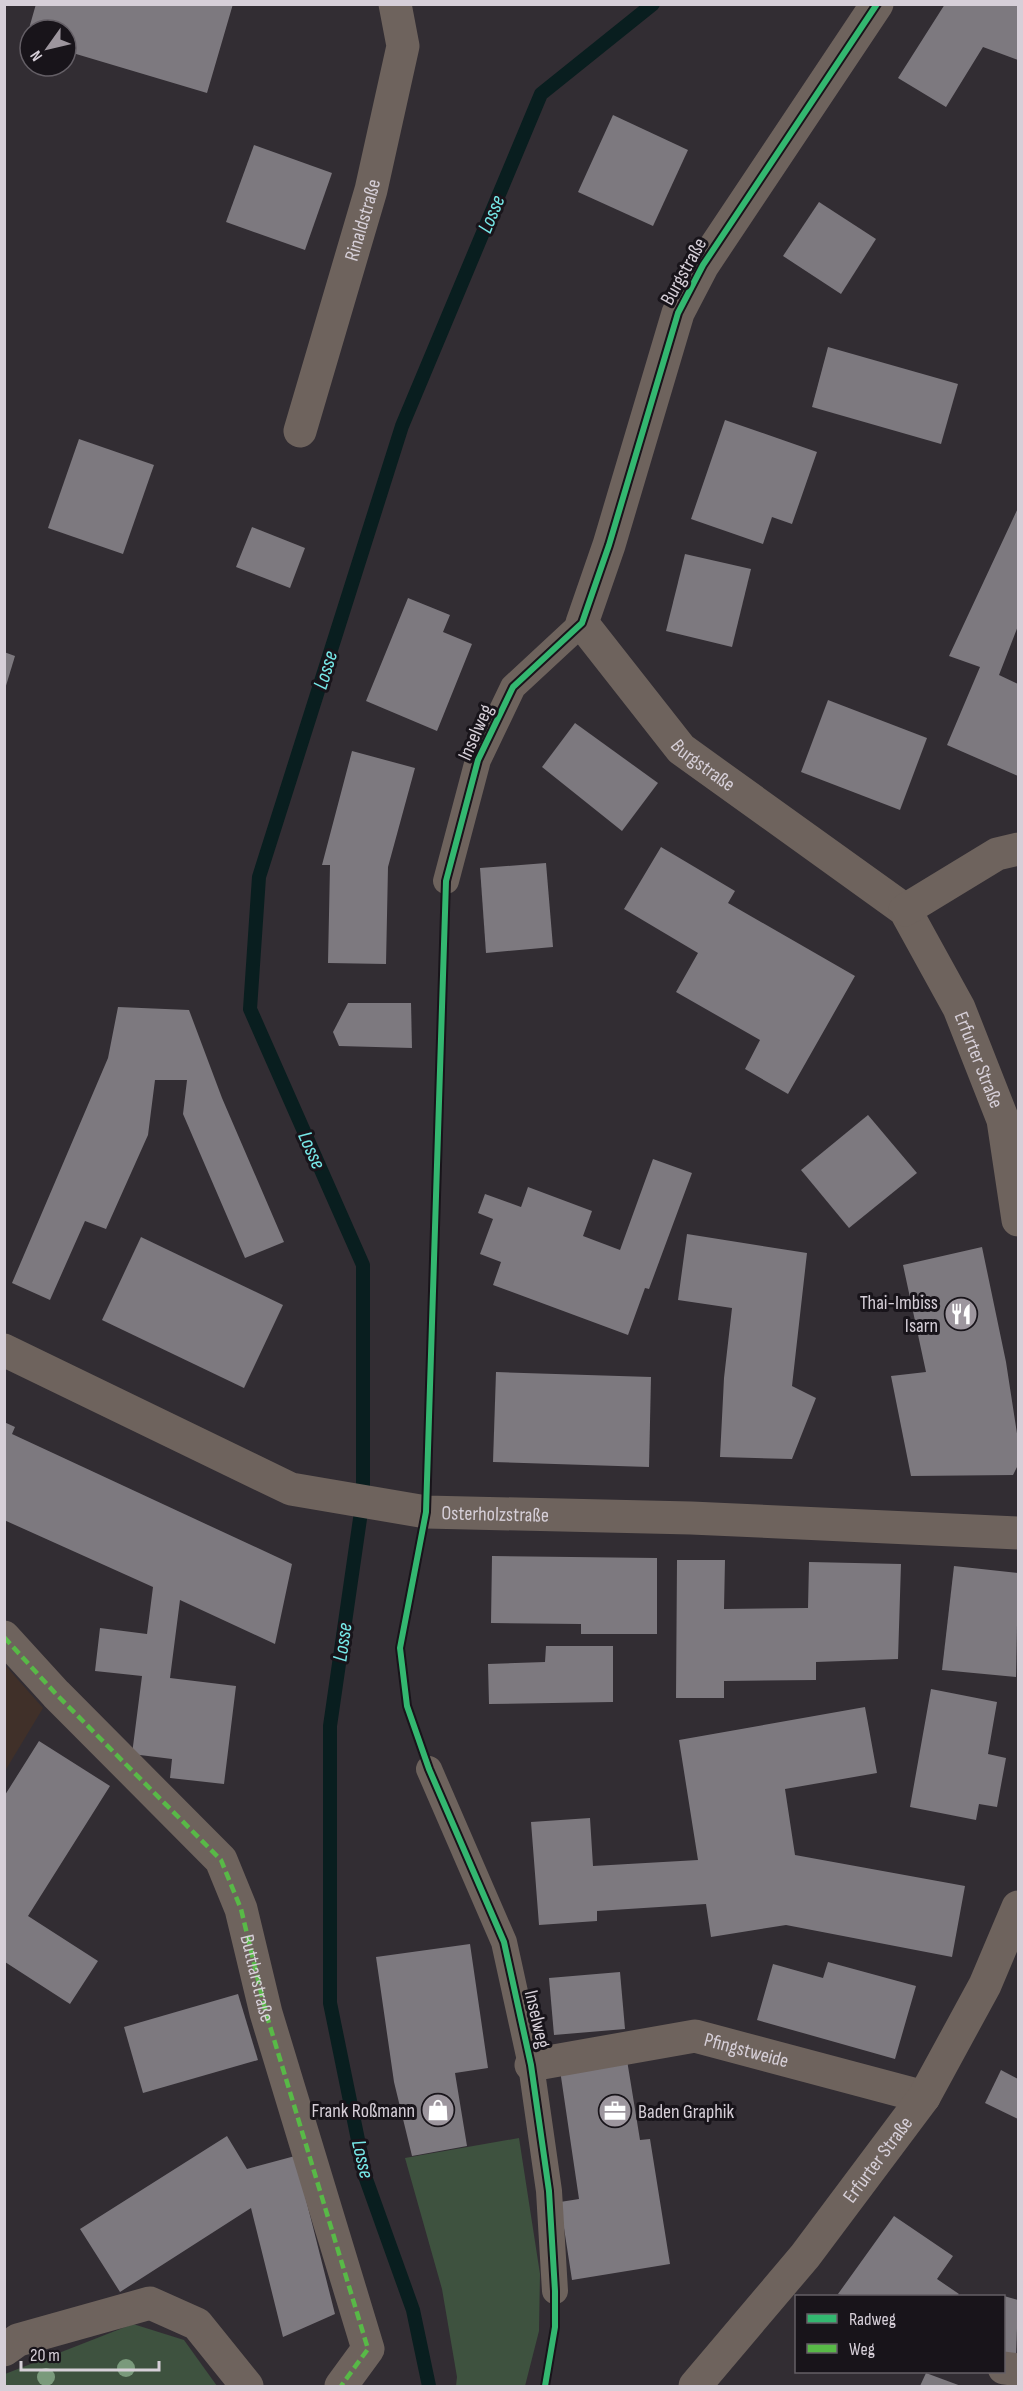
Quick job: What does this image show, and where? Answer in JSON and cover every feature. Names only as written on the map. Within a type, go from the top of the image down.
[{"type":"street","name":"Rinaldstraße","points":[[300,431],[371,190],[403,46],[395,4]]},
{"type":"street","name":"Burgstraße","points":[[877,4],[703,265],[678,313],[609,545],[582,623],[681,749],[905,910]]},
{"type":"street","points":[[905,910],[998,854],[1018,849]]},
{"type":"street","name":"Erfurter Straße","points":[[905,910],[959,1008],[1003,1120],[1018,1220]]},
{"type":"street","name":"Osterholzstraße","points":[[4,1350],[291,1489],[426,1512],[691,1518],[1018,1533]]},
{"type":"street","name":"Buttlarstraße","points":[[4,1637],[56,1694],[221,1860],[241,1909],[266,2013],[368,2349],[341,2386]]},
{"type":"street","name":"Erfurter Straße","points":[[695,2386],[783,2303],[805,2256],[924,2097],[985,1985],[1018,1907]]},
{"type":"street","name":"Pfingstweide","points":[[531,2065],[695,2036],[924,2097]]},
{"type":"street","points":[[4,2350],[18,2340],[150,2303],[197,2324],[247,2386]]},
{"type":"lane","name":"Inselweg","points":[[446,881],[478,760],[513,687],[582,623]]},
{"type":"lane","name":"Inselweg","points":[[429,1769],[504,1942],[531,2065],[549,2191],[555,2291]]},
{"type":"shaded area","points":[[5,1665],[43,1708],[4,1771]]},
{"type":"green space","points":[[519,2138],[540,2274],[539,2331],[525,2386],[456,2386],[457,2377],[442,2289],[405,2158]]},
{"type":"green space","points":[[133,2324],[184,2340],[217,2386],[5,2386],[5,2374]]},
{"type":"building","points":[[36,4],[233,4],[207,93],[78,55],[78,18],[32,18]]},
{"type":"building","points":[[945,4],[1018,4],[1018,60],[983,47],[946,107],[898,78]]},
{"type":"building","points":[[613,115],[688,150],[653,226],[578,192]]},
{"type":"building","points":[[254,145],[332,173],[305,250],[226,222]]},
{"type":"building","points":[[819,202],[876,239],[841,294],[783,256]]},
{"type":"building","points":[[828,347],[958,384],[941,444],[812,407]]},
{"type":"building","points":[[725,420],[817,452],[792,524],[772,517],[763,544],[691,519]]},
{"type":"building","points":[[79,439],[154,465],[123,554],[48,528]]},
{"type":"building","points":[[1018,508],[1018,626],[999,675],[1018,684],[1018,776],[947,745],[980,667],[949,656]]},
{"type":"building","points":[[252,527],[305,548],[290,588],[236,567]]},
{"type":"building","points":[[685,554],[751,569],[732,647],[666,631]]},
{"type":"building","points":[[408,598],[450,615],[443,632],[472,644],[437,731],[366,701]]},
{"type":"building","points":[[4,652],[15,656],[5,689],[4,689]]},
{"type":"building","points":[[828,700],[927,738],[900,810],[801,772]]},
{"type":"building","points":[[575,723],[658,783],[622,831],[542,767]]},
{"type":"building","points":[[352,751],[415,768],[388,867],[386,964],[328,963],[330,865],[322,865]]},
{"type":"building","points":[[661,847],[735,891],[728,903],[855,976],[788,1094],[745,1069],[760,1040],[676,992],[698,953],[624,909]]},
{"type":"building","points":[[546,863],[553,947],[486,953],[480,868]]},
{"type":"building","points":[[348,1003],[411,1003],[412,1048],[339,1046],[333,1032]]},
{"type":"building","points":[[118,1007],[189,1010],[222,1098],[284,1242],[245,1258],[183,1114],[187,1080],[155,1080],[148,1135],[106,1229],[85,1221],[50,1300],[12,1283],[108,1058]]},
{"type":"building","points":[[868,1115],[917,1173],[849,1228],[801,1170]]},
{"type":"building","points":[[653,1159],[692,1173],[649,1289],[645,1288],[628,1335],[493,1285],[501,1262],[480,1254],[493,1219],[478,1213],[485,1194],[521,1207],[528,1187],[592,1211],[583,1236],[620,1250]]},
{"type":"building","points":[[687,1234],[807,1253],[792,1386],[816,1398],[792,1459],[720,1457],[724,1378],[732,1308],[678,1300]]},
{"type":"building","points":[[141,1237],[283,1305],[244,1388],[102,1320]]},
{"type":"building","points":[[982,1247],[1006,1362],[1018,1440],[1018,1465],[1013,1475],[911,1476],[891,1376],[926,1372],[903,1265]]},
{"type":"building","points":[[496,1372],[651,1377],[649,1467],[493,1462]]},
{"type":"building","points":[[4,1422],[15,1427],[12,1434],[292,1564],[275,1644],[180,1600],[170,1678],[236,1686],[224,1784],[170,1778],[172,1759],[132,1754],[142,1676],[95,1671],[100,1628],[147,1634],[153,1587],[4,1520]]},
{"type":"building","points":[[492,1556],[657,1558],[657,1634],[581,1634],[581,1624],[491,1623]]},
{"type":"building","points":[[677,1560],[725,1560],[724,1609],[808,1608],[809,1562],[901,1564],[898,1659],[816,1662],[816,1680],[724,1681],[724,1698],[676,1698]]},
{"type":"building","points":[[954,1566],[1018,1573],[1016,1677],[942,1670]]},
{"type":"building","points":[[546,1646],[613,1646],[613,1702],[489,1704],[488,1664],[545,1662]]},
{"type":"building","points":[[931,1689],[997,1702],[988,1754],[1006,1758],[997,1807],[979,1804],[976,1820],[910,1807]]},
{"type":"building","points":[[865,1707],[877,1773],[785,1789],[795,1855],[965,1886],[952,1957],[786,1925],[711,1937],[706,1904],[597,1911],[597,1921],[539,1925],[531,1822],[590,1818],[593,1866],[698,1860],[679,1740]]},
{"type":"building","points":[[39,1741],[110,1786],[28,1916],[98,1961],[70,2004],[5,1962],[5,1795]]},
{"type":"building","points":[[470,1944],[488,2068],[455,2073],[467,2146],[412,2156],[394,2082],[376,1957]]},
{"type":"building","points":[[828,1962],[916,1986],[895,2059],[757,2020],[773,1964],[823,1978]]},
{"type":"building","points":[[620,1972],[625,2029],[554,2035],[549,1978]]},
{"type":"building","points":[[238,1994],[258,2060],[143,2093],[124,2027]]},
{"type":"building","points":[[627,2060],[640,2140],[650,2139],[670,2264],[572,2280],[560,2202],[579,2199],[560,2070]]},
{"type":"building","points":[[1001,2070],[1018,2079],[1018,2119],[985,2103]]},
{"type":"building","points":[[227,2136],[247,2169],[295,2156],[335,2314],[283,2337],[251,2208],[120,2292],[80,2229]]},
{"type":"building","points":[[894,2216],[953,2256],[937,2279],[958,2295],[838,2294]]},
{"type":"building","points":[[1005,2296],[1018,2300],[1016,2357],[1005,2353]]},
{"type":"building","points":[[926,2373],[961,2386],[920,2386]]},
{"type":"waterway","name":"Losse","points":[[429,2386],[413,2310],[366,2179],[330,2003],[330,1726],[363,1498],[363,1265],[250,1009],[259,877],[402,426],[541,94],[653,4]]},
{"type":"marked path","points":[[4,1637],[56,1694],[221,1860],[241,1909],[266,2013],[368,2349],[341,2386]]},
{"type":"cycle path","points":[[545,2386],[555,2327],[555,2291],[549,2191],[531,2065],[504,1942],[429,1769],[407,1706],[400,1648],[426,1512],[446,881],[478,760],[513,687],[582,623],[609,545],[678,313],[703,265],[877,4]]},
{"type":"place","name":"Thai-Imbiss Isarn","points":[[961,1314]]},
{"type":"place","name":"Frank Roßmann","points":[[438,2110]]},
{"type":"place","name":"Baden Graphik","points":[[615,2111]]}]
